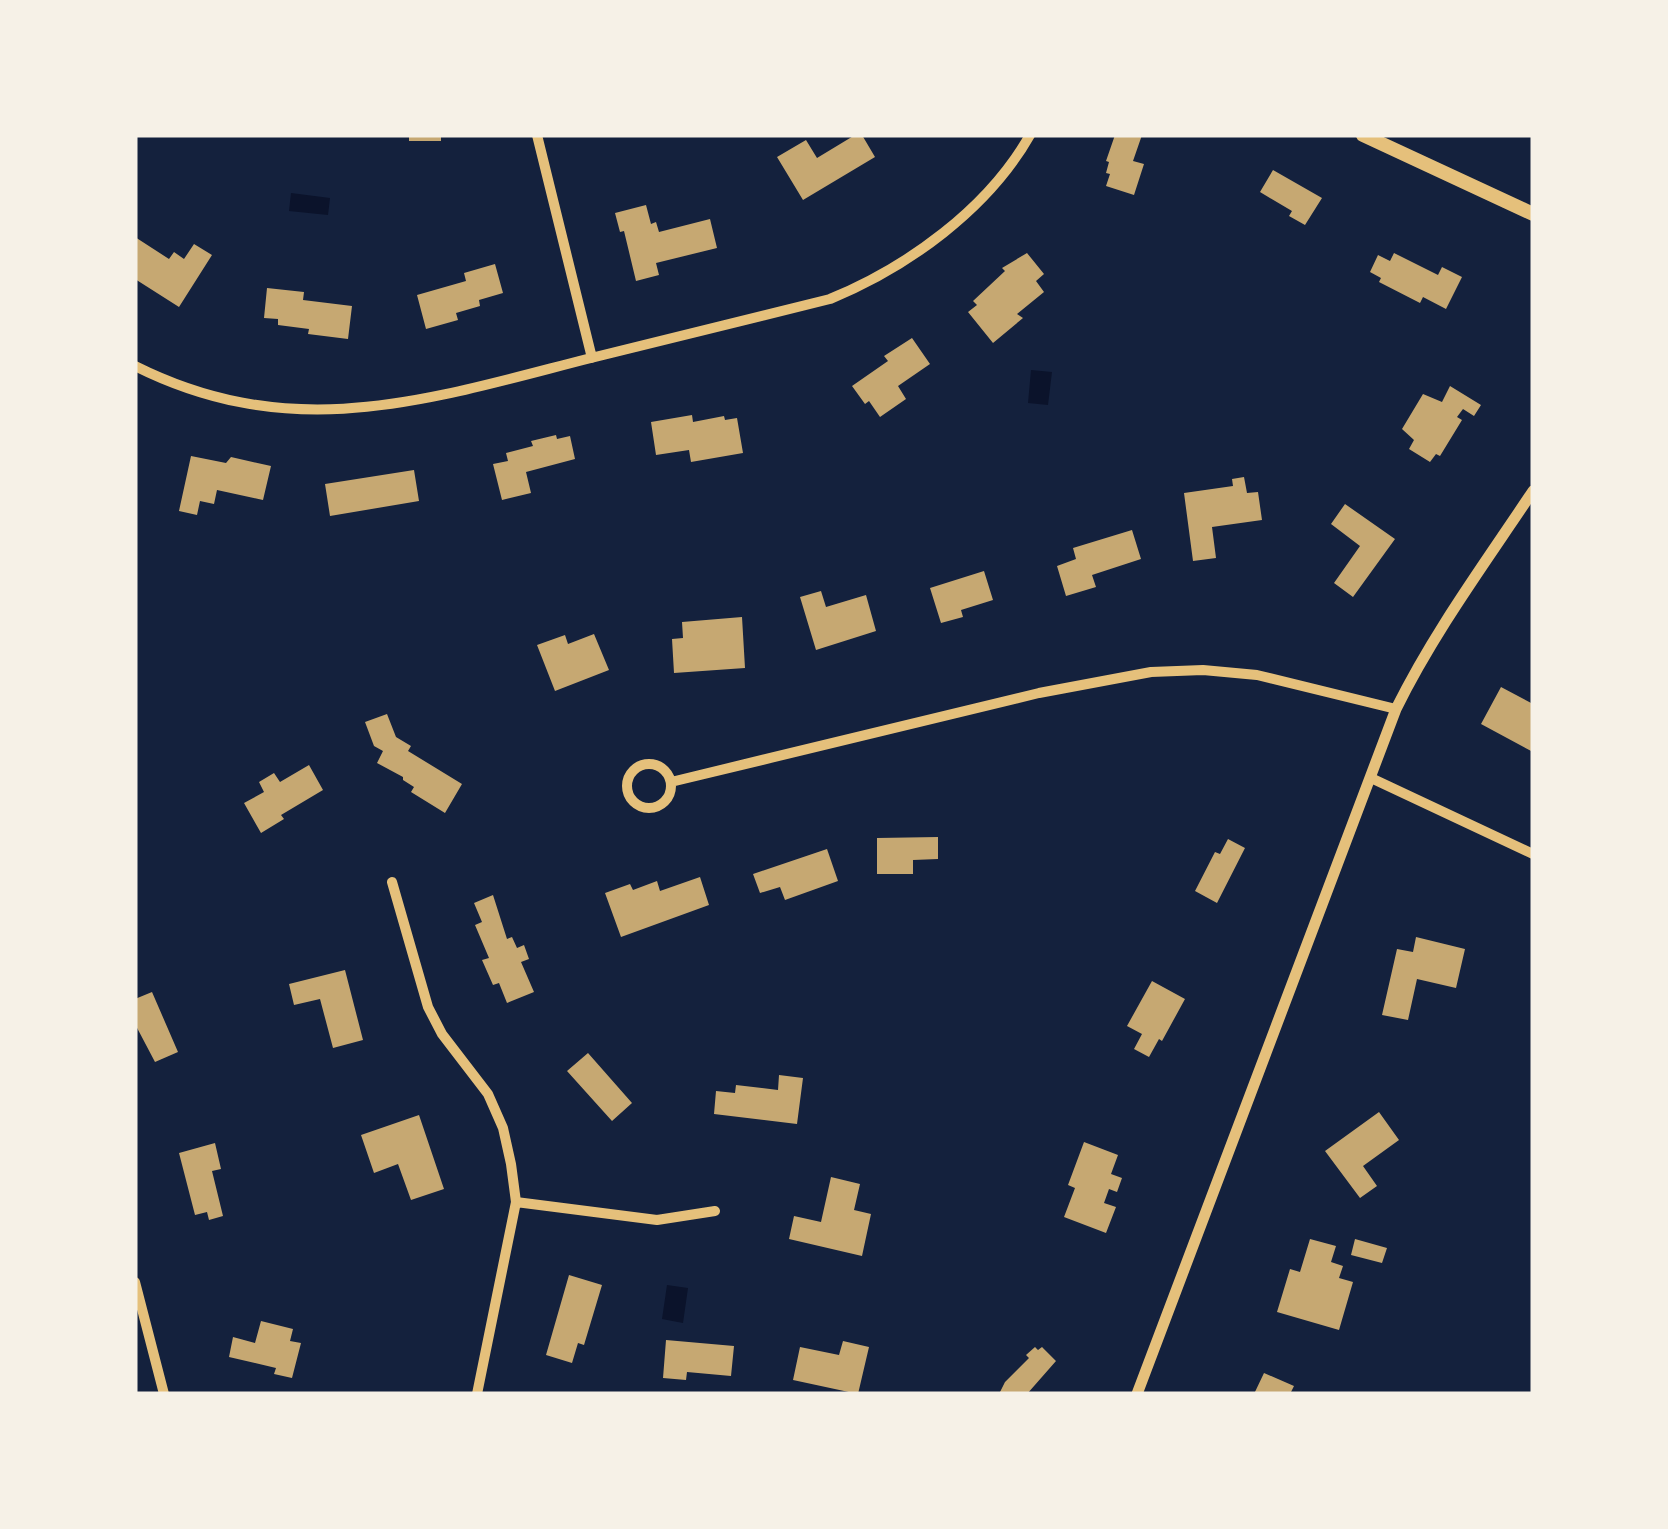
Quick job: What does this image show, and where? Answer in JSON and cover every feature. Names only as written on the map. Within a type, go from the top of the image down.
[{"type":"main road","points":[[1363,135],[1533,214]]},
{"type":"street","points":[[536,135],[592,358]]},
{"type":"street","points":[[135,366],[231,400],[273,408],[334,411],[437,397],[830,299],[869,283],[925,246],[980,199],[1030,135]]},
{"type":"street","points":[[1137,1394],[1396,709],[1434,640],[1533,492]]},
{"type":"street","points":[[671,782],[1039,693],[1151,672],[1257,674],[1396,709]]},
{"type":"street","points":[[646,764],[665,770],[671,782],[668,797],[656,807],[641,806],[627,789],[634,770],[646,764]]},
{"type":"street","points":[[1371,778],[1533,854]]},
{"type":"street","points":[[392,882],[428,1007],[442,1034],[488,1094],[511,1164],[516,1202],[478,1394]]},
{"type":"street","points":[[516,1202],[645,1220],[669,1220],[715,1211]]},
{"type":"street","points":[[135,1282],[164,1394]]},
{"type":"water","points":[[291,193],[330,198],[328,215],[289,211]]},
{"type":"water","points":[[1031,370],[1052,372],[1048,405],[1028,403]]},
{"type":"water","points":[[667,1285],[688,1288],[683,1323],[662,1319]]},
{"type":"building","points":[[409,135],[441,135],[441,141],[409,141]]},
{"type":"building","points":[[855,135],[862,135],[875,157],[803,200],[777,157],[806,140],[817,158]]},
{"type":"building","points":[[1115,135],[1142,135],[1133,161],[1144,164],[1134,195],[1106,186],[1110,174],[1106,173],[1106,161]]},
{"type":"building","points":[[1273,170],[1322,198],[1305,225],[1289,216],[1292,211],[1260,192]]},
{"type":"building","points":[[646,205],[651,224],[656,222],[659,232],[710,219],[717,248],[656,263],[659,275],[636,281],[624,231],[620,232],[615,213]]},
{"type":"building","points":[[135,237],[169,259],[174,252],[184,259],[194,244],[212,255],[179,307],[135,279]]},
{"type":"building","points":[[1027,253],[1044,274],[1036,281],[1044,292],[1017,314],[1023,318],[993,343],[968,312],[977,305],[973,301],[1005,271],[1002,268]]},
{"type":"building","points":[[1394,253],[1438,275],[1442,267],[1462,277],[1446,309],[1423,297],[1420,303],[1379,282],[1381,278],[1370,272],[1378,255],[1390,261]]},
{"type":"building","points":[[495,264],[503,293],[456,313],[458,320],[426,329],[417,295],[466,281],[464,273]]},
{"type":"building","points":[[267,288],[304,292],[303,300],[352,306],[348,339],[308,334],[309,329],[278,325],[278,319],[264,318]]},
{"type":"building","points":[[912,338],[930,364],[898,386],[906,399],[880,417],[852,386],[888,361],[884,356]]},
{"type":"building","points":[[1450,386],[1481,405],[1474,416],[1463,409],[1457,417],[1462,420],[1440,456],[1436,454],[1430,462],[1409,449],[1414,440],[1402,429],[1423,394],[1442,402]]},
{"type":"building","points":[[692,415],[693,422],[724,416],[725,420],[737,418],[743,453],[691,462],[689,450],[656,455],[651,422]]},
{"type":"building","points":[[556,435],[557,439],[570,436],[575,459],[526,472],[531,493],[502,500],[493,464],[508,461],[506,453],[533,446],[531,441]]},
{"type":"building","points":[[191,456],[226,463],[231,457],[271,466],[263,500],[217,490],[214,504],[200,501],[197,515],[179,511]]},
{"type":"building","points":[[414,470],[419,501],[330,516],[325,484]]},
{"type":"building","points":[[1244,477],[1247,493],[1258,492],[1262,520],[1212,527],[1216,558],[1193,561],[1184,493],[1233,486],[1232,479]]},
{"type":"building","points":[[1345,504],[1395,539],[1353,597],[1334,583],[1360,546],[1331,524]]},
{"type":"building","points":[[1132,530],[1141,559],[1092,575],[1096,587],[1066,596],[1057,566],[1076,559],[1073,548]]},
{"type":"building","points":[[984,571],[993,600],[961,610],[963,617],[941,623],[930,588]]},
{"type":"building","points":[[821,591],[826,607],[866,595],[876,631],[816,650],[800,597]]},
{"type":"building","points":[[742,617],[745,668],[674,673],[672,639],[683,638],[682,622]]},
{"type":"building","points":[[594,634],[609,670],[555,691],[537,645],[565,635],[568,644]]},
{"type":"building","points":[[1501,687],[1533,704],[1533,752],[1481,724]]},
{"type":"building","points":[[387,714],[396,737],[411,746],[408,751],[462,784],[445,813],[411,792],[414,787],[403,777],[377,763],[383,751],[374,746],[365,722]]},
{"type":"building","points":[[309,765],[323,790],[281,815],[284,819],[261,833],[244,803],[264,792],[259,782],[274,773],[280,782]]},
{"type":"building","points":[[938,837],[938,859],[913,860],[913,874],[877,874],[877,838]]},
{"type":"building","points":[[1228,839],[1245,848],[1217,903],[1195,891],[1215,852],[1220,854]]},
{"type":"building","points":[[827,849],[838,881],[785,900],[780,887],[760,893],[753,874]]},
{"type":"building","points":[[700,877],[709,905],[621,937],[605,893],[630,884],[633,890],[657,881],[660,891]]},
{"type":"building","points":[[493,895],[507,939],[512,937],[517,948],[524,945],[529,959],[521,962],[534,992],[507,1003],[499,983],[493,985],[482,960],[489,958],[475,925],[482,922],[474,903]]},
{"type":"building","points":[[1416,937],[1465,949],[1456,988],[1417,979],[1408,1020],[1382,1015],[1397,949],[1413,952]]},
{"type":"building","points":[[345,970],[363,1040],[333,1048],[320,999],[294,1005],[289,984]]},
{"type":"building","points":[[1152,981],[1185,999],[1149,1057],[1134,1049],[1142,1034],[1127,1026]]},
{"type":"building","points":[[152,992],[178,1052],[155,1062],[135,1024],[135,999]]},
{"type":"building","points":[[588,1053],[632,1103],[612,1121],[567,1071]]},
{"type":"building","points":[[779,1075],[803,1078],[797,1124],[714,1114],[716,1091],[735,1093],[736,1085],[778,1090]]},
{"type":"building","points":[[1379,1112],[1399,1140],[1363,1166],[1377,1186],[1360,1198],[1325,1151]]},
{"type":"building","points":[[419,1115],[444,1189],[411,1200],[398,1164],[374,1173],[361,1135]]},
{"type":"building","points":[[1084,1142],[1118,1155],[1111,1174],[1122,1178],[1117,1192],[1109,1189],[1104,1203],[1116,1207],[1106,1233],[1064,1217],[1075,1188],[1068,1185]]},
{"type":"building","points":[[215,1143],[221,1169],[212,1171],[223,1216],[209,1220],[207,1212],[195,1215],[179,1153]]},
{"type":"building","points":[[831,1177],[860,1184],[854,1210],[871,1214],[862,1256],[789,1239],[794,1216],[821,1222]]},
{"type":"building","points":[[1310,1239],[1336,1246],[1331,1262],[1343,1266],[1339,1278],[1353,1282],[1339,1330],[1277,1312],[1290,1269],[1300,1272]]},
{"type":"building","points":[[1355,1239],[1387,1248],[1382,1263],[1351,1255]]},
{"type":"building","points":[[569,1275],[602,1285],[584,1345],[578,1343],[572,1363],[546,1355]]},
{"type":"building","points":[[261,1321],[293,1329],[290,1341],[301,1343],[292,1378],[274,1374],[276,1368],[229,1357],[233,1337],[255,1343]]},
{"type":"building","points":[[666,1340],[734,1346],[731,1376],[687,1372],[686,1380],[663,1378]]},
{"type":"building","points":[[843,1341],[869,1347],[858,1394],[793,1380],[800,1347],[839,1355]]},
{"type":"building","points":[[1035,1347],[1042,1347],[1056,1361],[1027,1394],[999,1394],[1005,1382]]},
{"type":"building","points":[[1264,1373],[1294,1386],[1290,1394],[1254,1394]]}]
